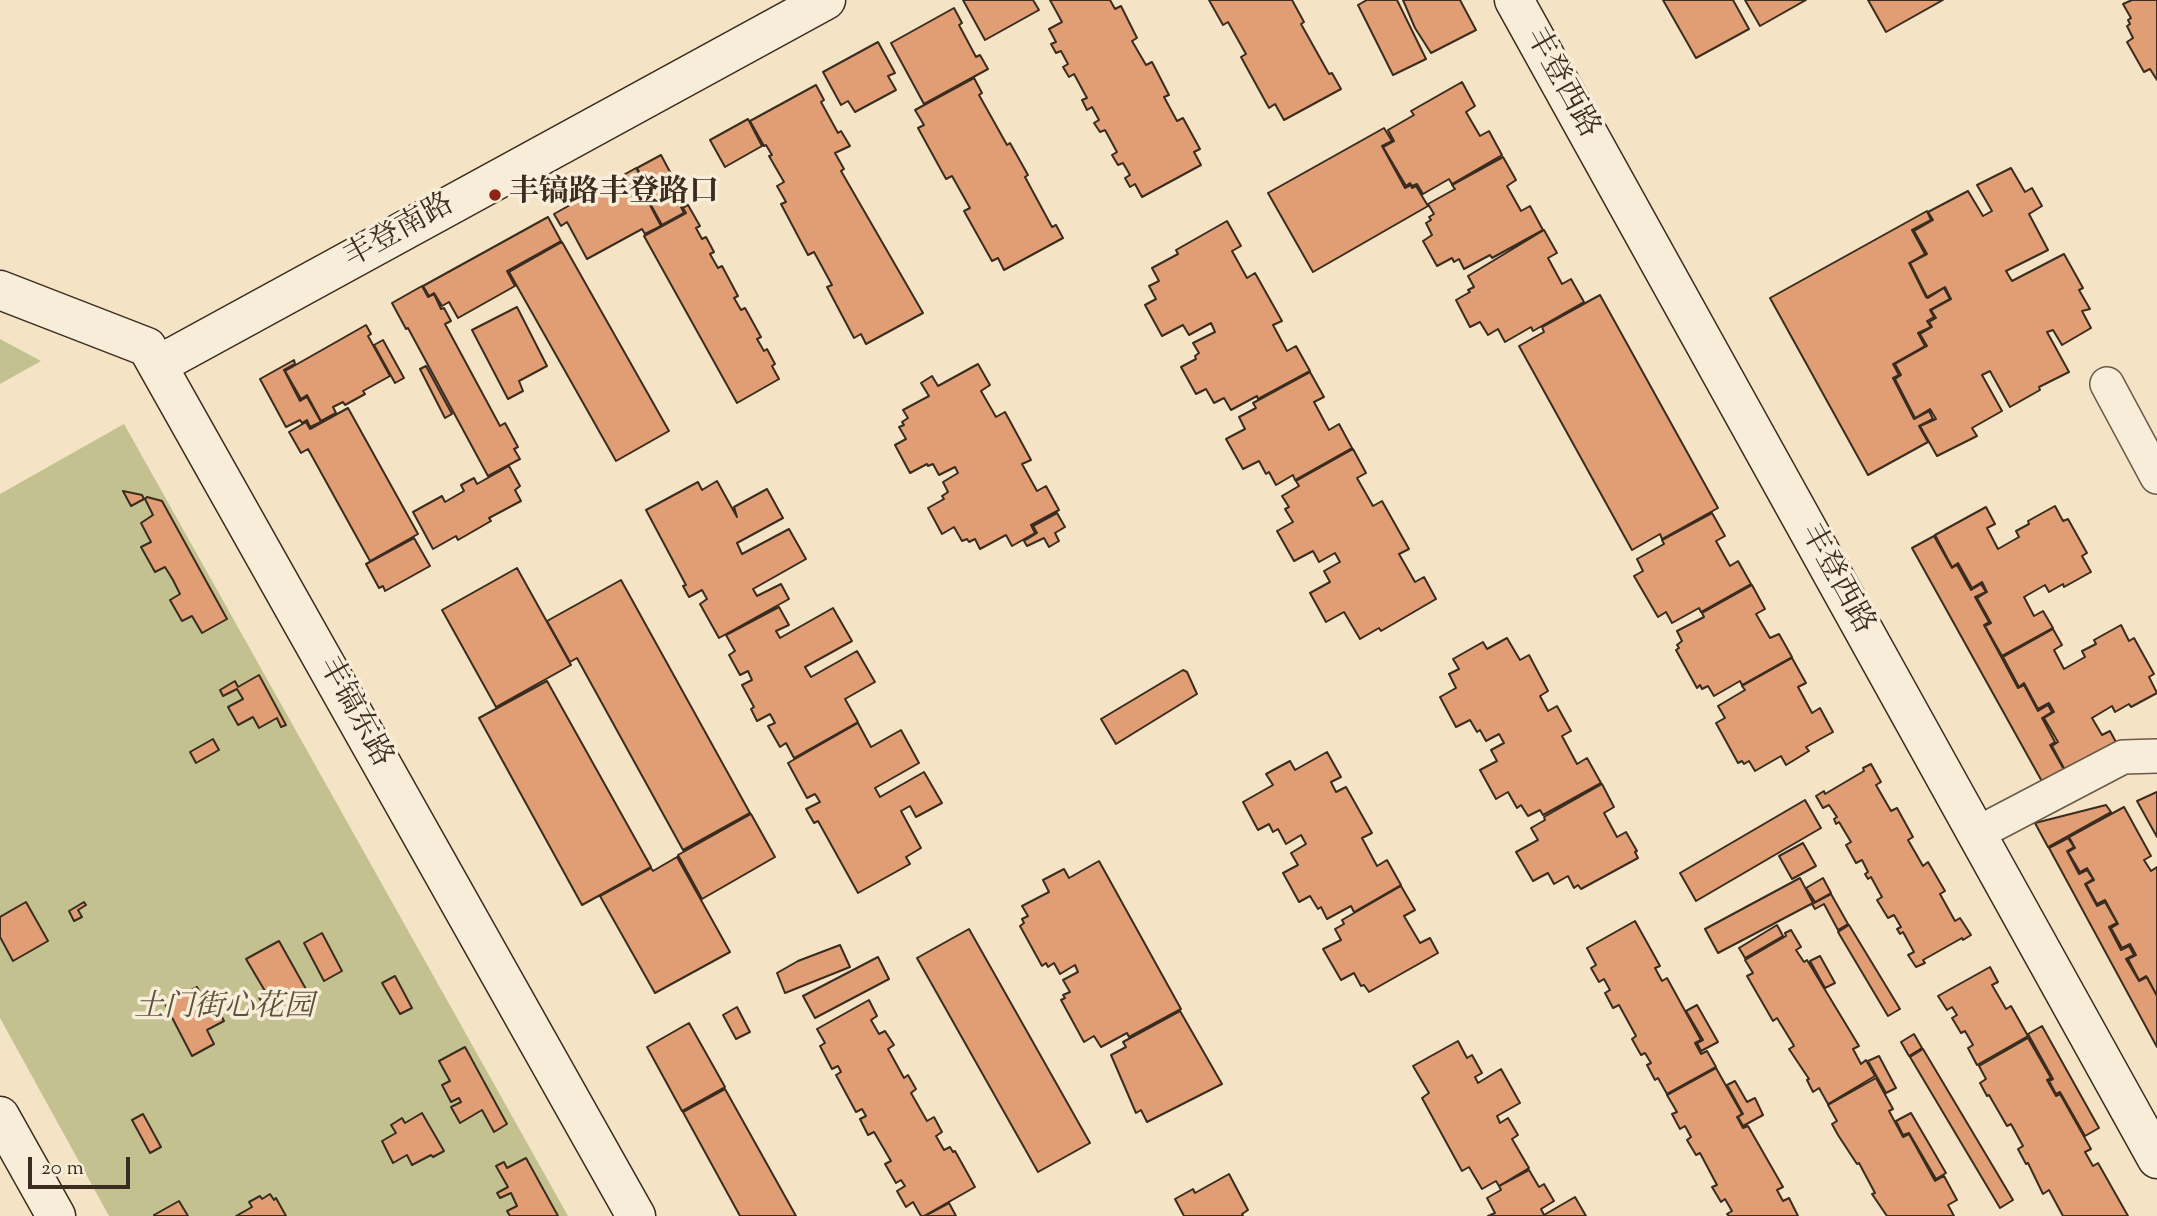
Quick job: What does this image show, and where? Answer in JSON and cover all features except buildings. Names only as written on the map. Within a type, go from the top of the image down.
[{"type":"street","name":"丰登南路","points":[[152,356],[770,0]]},
{"type":"street","name":"丰登南路","points":[[152,356],[826,0]]},
{"type":"street","name":"丰登西路","points":[[1514,0],[2157,1159]]},
{"type":"street","points":[[0,290],[152,356]]},
{"type":"street","name":"丰镐东路","points":[[152,356],[636,1216]]},
{"type":"street","points":[[2107,384],[2157,477]]},
{"type":"street","points":[[1976,834],[2123,757],[2157,756]]},
{"type":"street","points":[[0,1116],[56,1216]]},
{"type":"green space","points":[[0,339],[41,361],[0,384]]},
{"type":"green space","name":"土门街心花园","points":[[124,424],[568,1216],[109,1216],[0,1018],[0,494]]},
{"type":"place","name":"丰镐路丰登路口","points":[[495,195]]}]
